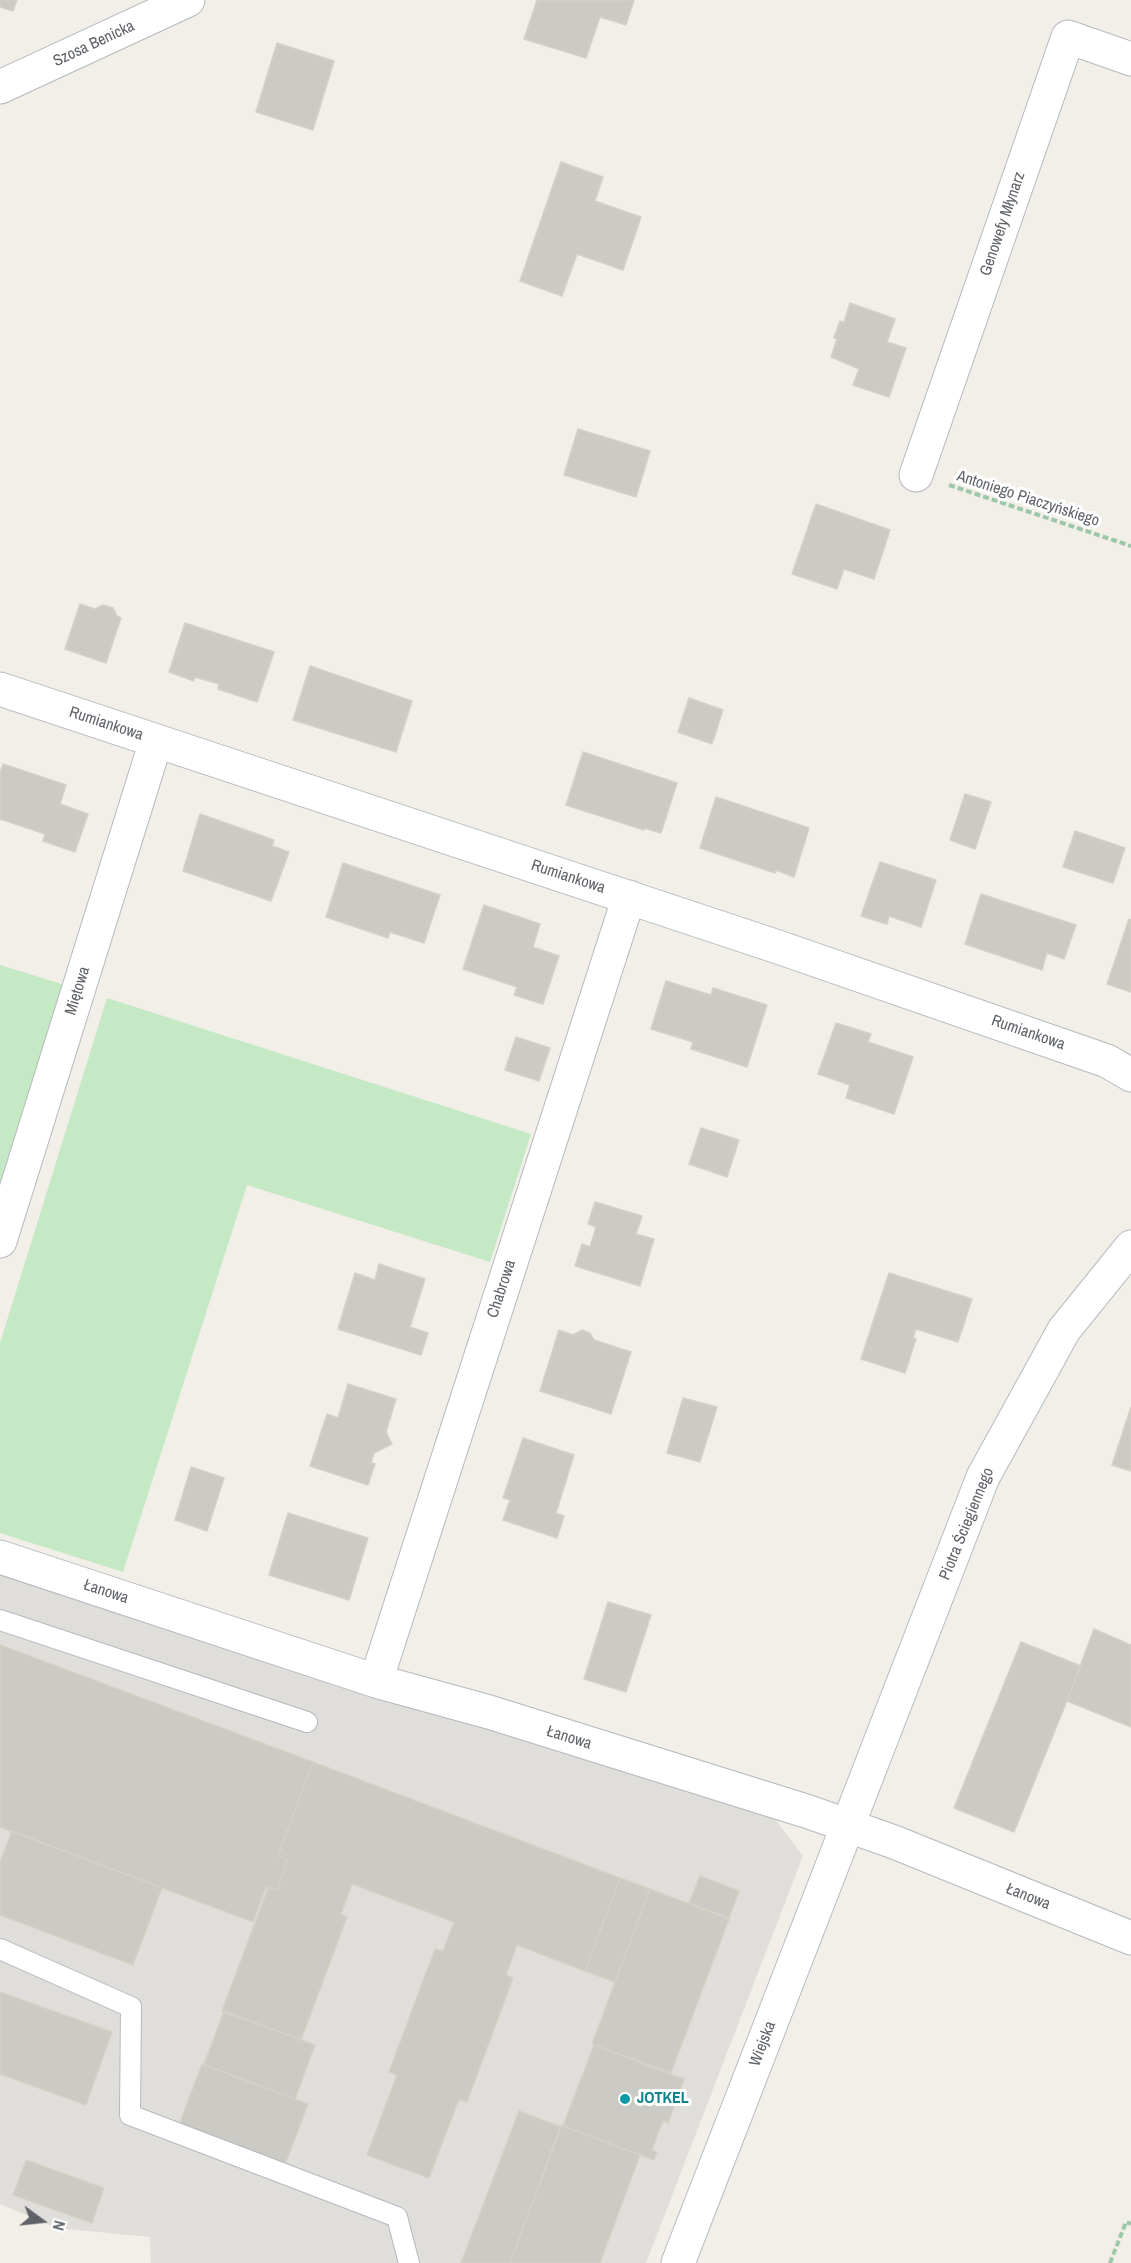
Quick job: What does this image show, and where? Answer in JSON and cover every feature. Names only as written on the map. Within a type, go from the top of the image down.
[{"type":"street","name":"Szosa Benicka","points":[[0,87],[188,0]]},
{"type":"street","name":"Genowefy Młynarz","points":[[916,475],[1068,37],[1131,59]]},
{"type":"street","name":"Rumiankowa","points":[[0,689],[629,897],[1107,1061],[1131,1075]]},
{"type":"street","name":"Miętowa","points":[[0,1241],[156,741]]},
{"type":"street","name":"Chabrowa","points":[[376,1681],[629,897]]},
{"type":"street","name":"Piotra Ściegiennego","points":[[848,1826],[983,1477],[1064,1330],[1131,1246]]},
{"type":"street","name":"Łanowa","points":[[0,1557],[376,1681],[489,1712],[848,1826],[894,1842],[1131,1938]]},
{"type":"street","name":"Wiejska","points":[[678,2263],[848,1826]]},
{"type":"lane","points":[[0,1620],[307,1722]]},
{"type":"lane","points":[[0,1949],[131,2007],[130,2115],[397,2217],[409,2263]]},
{"type":"path","name":"Antoniego Piaczyńskiego","points":[[916,475],[1131,546]]},
{"type":"path","points":[[1110,2263],[1126,2222],[1131,2224]]},
{"type":"shaded area","name":"JOTKEL","points":[[0,1574],[775,1819],[803,1856],[646,2263],[151,2263],[150,2237],[57,2228],[0,2204]]},
{"type":"green space","points":[[0,965],[65,985],[0,1190]]},
{"type":"green space","points":[[107,998],[531,1134],[490,1262],[247,1185],[123,1572],[0,1533],[0,1343]]},
{"type":"building","points":[[0,0],[17,0],[13,11],[0,7]]},
{"type":"building","points":[[537,0],[634,0],[626,25],[600,17],[586,58],[524,39]]},
{"type":"building","points":[[277,43],[334,61],[313,130],[256,112]]},
{"type":"building","points":[[561,162],[603,177],[595,201],[641,217],[623,270],[577,254],[562,296],[520,281]]},
{"type":"building","points":[[850,303],[895,319],[887,342],[906,348],[889,397],[853,385],[859,369],[831,357],[837,339],[834,338],[840,321],[844,322]]},
{"type":"building","points":[[578,429],[650,451],[636,497],[564,475]]},
{"type":"building","points":[[816,504],[890,530],[874,579],[844,569],[837,589],[792,574]]},
{"type":"building","points":[[80,604],[95,609],[103,605],[113,608],[117,616],[121,618],[106,663],[65,649]]},
{"type":"building","points":[[185,623],[274,652],[257,702],[218,689],[219,684],[195,677],[194,681],[169,672]]},
{"type":"building","points":[[310,666],[412,701],[396,752],[293,720]]},
{"type":"building","points":[[689,698],[723,710],[712,744],[678,732]]},
{"type":"building","points":[[583,752],[677,783],[661,833],[644,828],[644,830],[566,805]]},
{"type":"building","points":[[3,764],[66,785],[60,804],[88,814],[75,852],[43,841],[45,834],[0,819],[0,773]]},
{"type":"building","points":[[965,794],[991,802],[975,849],[950,840]]},
{"type":"building","points":[[716,797],[809,828],[794,877],[700,848]]},
{"type":"building","points":[[200,814],[274,840],[272,846],[289,852],[271,901],[183,871]]},
{"type":"building","points":[[1075,831],[1125,848],[1113,883],[1063,867]]},
{"type":"building","points":[[880,862],[936,880],[921,927],[889,916],[887,924],[861,916]]},
{"type":"building","points":[[343,863],[440,895],[424,943],[390,932],[388,938],[326,917]]},
{"type":"building","points":[[981,894],[1076,925],[1064,959],[1047,953],[1042,970],[965,944]]},
{"type":"building","points":[[484,905],[540,924],[533,947],[559,956],[543,1004],[514,995],[517,987],[463,969]]},
{"type":"building","points":[[1129,919],[1131,920],[1131,992],[1107,984]]},
{"type":"building","points":[[666,981],[711,995],[713,988],[767,1005],[747,1067],[691,1049],[693,1042],[651,1029]]},
{"type":"building","points":[[836,1023],[871,1034],[868,1042],[913,1057],[894,1114],[846,1098],[850,1085],[818,1074]]},
{"type":"building","points":[[516,1037],[550,1048],[539,1081],[505,1070]]},
{"type":"building","points":[[701,1128],[739,1140],[727,1177],[689,1164]]},
{"type":"building","points":[[595,1202],[642,1216],[636,1234],[654,1239],[640,1286],[575,1266],[582,1244],[590,1247],[596,1227],[588,1224]]},
{"type":"building","points":[[379,1264],[425,1279],[410,1327],[428,1333],[421,1355],[338,1329],[355,1273],[375,1280]]},
{"type":"building","points":[[889,1273],[972,1299],[958,1342],[916,1329],[913,1338],[916,1339],[905,1373],[861,1359]]},
{"type":"building","points":[[559,1330],[573,1335],[582,1330],[590,1333],[594,1340],[631,1352],[611,1414],[540,1391]]},
{"type":"building","points":[[348,1384],[396,1399],[386,1432],[392,1444],[374,1453],[371,1463],[375,1464],[368,1485],[310,1466],[327,1414],[338,1418]]},
{"type":"building","points":[[683,1398],[717,1407],[700,1462],[667,1453]]},
{"type":"building","points":[[1131,1407],[1131,1471],[1112,1465]]},
{"type":"building","points":[[523,1438],[574,1455],[556,1513],[564,1516],[557,1538],[503,1520],[510,1500],[503,1498]]},
{"type":"building","points":[[191,1467],[224,1478],[207,1531],[175,1520]]},
{"type":"building","points":[[288,1513],[368,1538],[349,1600],[269,1575]]},
{"type":"building","points":[[608,1602],[651,1615],[626,1692],[584,1679]]},
{"type":"building","points":[[1094,1629],[1131,1645],[1131,1727],[1067,1701]]},
{"type":"building","points":[[1021,1642],[1081,1666],[1014,1832],[954,1808]]},
{"type":"building","points":[[0,1645],[313,1762],[278,1856],[288,1860],[277,1890],[266,1887],[253,1922],[0,1827]]},
{"type":"building","points":[[313,1762],[620,1878],[585,1971],[517,1945],[506,1975],[513,1978],[467,2102],[459,2099],[429,2178],[367,2155],[397,2075],[389,2072],[435,1949],[443,1951],[454,1922],[352,1884],[341,1914],[347,1917],[301,2040],[222,2011],[268,1888],[277,1890],[288,1860],[278,1856]]},
{"type":"building","points":[[12,1831],[162,1888],[133,1965],[0,1915],[0,1862]]},
{"type":"building","points":[[700,1876],[739,1891],[729,1918],[689,1903]]},
{"type":"building","points":[[620,1878],[650,1889],[615,1982],[585,1971]]},
{"type":"building","points":[[650,1889],[729,1919],[671,2073],[592,2044]]},
{"type":"building","points":[[0,1992],[112,2032],[86,2105],[0,2074]]},
{"type":"building","points":[[224,2011],[315,2045],[295,2099],[204,2065]]},
{"type":"building","name":"JOTKEL","points":[[594,2045],[684,2079],[668,2123],[663,2120],[652,2150],[657,2152],[654,2160],[563,2126]]},
{"type":"building","points":[[202,2064],[308,2104],[285,2165],[179,2125]]},
{"type":"building","points":[[519,2111],[561,2127],[510,2263],[461,2263]]},
{"type":"building","points":[[561,2125],[640,2155],[600,2263],[510,2263]]},
{"type":"building","points":[[26,2160],[104,2188],[92,2223],[13,2195]]},
{"type":"place","name":"JOTKEL","points":[[625,2099]]}]
